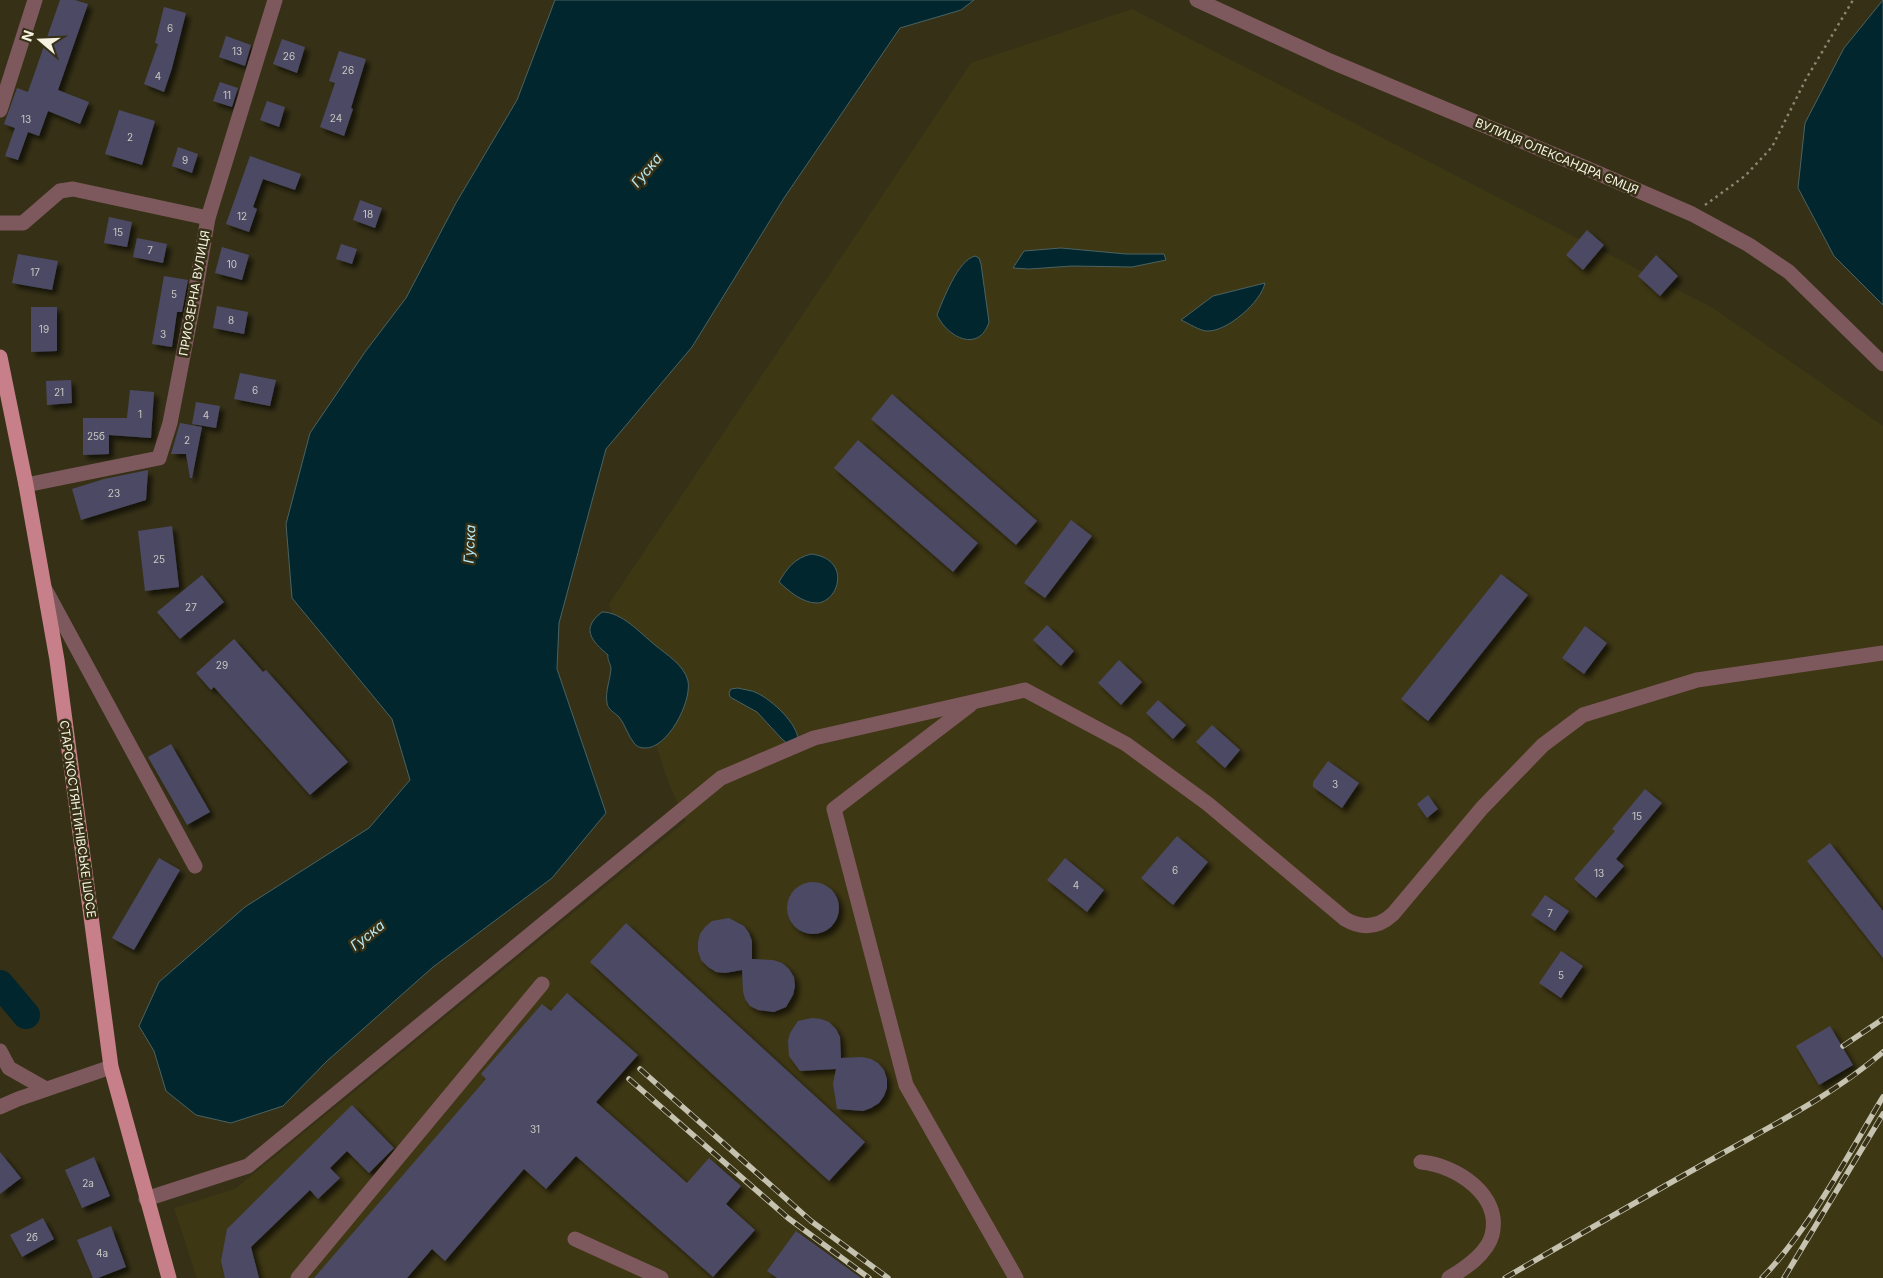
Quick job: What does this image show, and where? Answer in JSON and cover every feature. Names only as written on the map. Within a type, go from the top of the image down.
[{"type":"main road","name":"СТАРОКОСТЯНТИНІВСЬКЕ ШОСЕ","points":[[0,357],[5,399],[26,485],[57,660],[111,1067],[169,1278]]},
{"type":"street","points":[[0,110],[35,0]]},
{"type":"street","name":"ПРИОЗЕРНА ВУЛИЦЯ","points":[[26,485],[159,458],[170,423],[208,218],[275,0]]},
{"type":"street","name":"ВУЛИЦЯ ОЛЕКСАНДРА ЄМЦЯ","points":[[1197,0],[1330,61],[1692,214],[1749,245],[1789,272],[1883,364]]},
{"type":"street","points":[[0,223],[23,223],[60,191],[73,189],[208,218]]},
{"type":"street","points":[[46,591],[196,866]]},
{"type":"street","points":[[146,1199],[248,1166],[721,778],[814,738],[1025,690],[1126,744],[1208,804],[1345,919],[1366,926],[1381,923],[1393,914],[1482,808],[1543,746],[1583,714],[1697,680],[1883,653]]},
{"type":"street","points":[[976,701],[834,809],[906,1084],[1016,1278]]},
{"type":"street","points":[[298,1278],[542,984]]},
{"type":"street","points":[[0,1051],[9,1068],[46,1089]]},
{"type":"street","points":[[0,1107],[111,1067]]},
{"type":"street","points":[[1421,1162],[1435,1163],[1451,1169],[1466,1178],[1479,1190],[1489,1205],[1494,1221],[1491,1237],[1480,1254],[1449,1278]]},
{"type":"street","points":[[575,1239],[661,1278]]},
{"type":"path","points":[[1692,214],[1745,176],[1772,147],[1806,79],[1853,0]]},
{"type":"shaded area","points":[[1132,9],[1713,308],[1883,426],[1883,1278],[197,1278],[174,1208],[235,1189],[686,821],[669,784],[609,604],[971,63]]},
{"type":"water","points":[[555,0],[974,0],[961,10],[900,28],[784,198],[692,347],[606,449],[559,623],[557,669],[606,813],[552,878],[433,967],[327,1061],[283,1106],[231,1123],[196,1115],[166,1091],[154,1051],[139,1026],[159,982],[245,907],[369,828],[410,780],[392,719],[292,598],[286,524],[310,433],[365,352],[406,298],[456,203],[517,100]]},
{"type":"water","points":[[1883,0],[1883,305],[1834,256],[1798,188],[1805,123],[1844,48]]},
{"type":"water","points":[[1061,248],[1126,254],[1164,254],[1166,260],[1132,267],[1072,266],[1029,269],[1013,268],[1024,251]]},
{"type":"water","points":[[975,256],[979,258],[981,264],[989,322],[984,332],[978,337],[963,339],[948,330],[937,315],[957,272],[969,259]]},
{"type":"water","points":[[1265,283],[1257,299],[1250,307],[1224,327],[1204,331],[1181,320],[1213,296]]},
{"type":"water","points":[[811,554],[824,558],[837,571],[838,580],[831,596],[825,601],[817,603],[801,599],[779,582],[792,564],[800,558]]},
{"type":"water","points":[[602,612],[617,615],[624,619],[674,661],[686,675],[688,690],[682,712],[669,733],[653,747],[643,748],[636,745],[619,717],[608,705],[607,695],[611,667],[608,655],[593,640],[590,629],[595,618]]},
{"type":"water","points":[[738,688],[755,692],[777,707],[794,727],[798,740],[788,744],[757,712],[730,697],[731,689]]},
{"type":"building","points":[[60,0],[75,0],[88,4],[58,90],[89,102],[80,124],[48,111],[39,136],[28,132],[18,160],[5,156],[15,128],[4,124],[17,88],[28,92]]},
{"type":"building","points":[[164,7],[186,13],[164,92],[144,84],[158,44],[155,43]]},
{"type":"building","points":[[226,36],[251,45],[245,66],[219,57]]},
{"type":"building","points":[[282,39],[305,47],[297,73],[273,64]]},
{"type":"building","points":[[339,51],[366,59],[344,136],[320,127],[335,83],[329,81]]},
{"type":"building","points":[[220,82],[238,88],[232,107],[213,101]]},
{"type":"building","points":[[267,101],[285,107],[279,127],[260,120]]},
{"type":"building","points":[[119,110],[155,121],[142,165],[105,154]]},
{"type":"building","points":[[178,147],[198,154],[192,173],[172,166]]},
{"type":"building","points":[[250,156],[301,174],[295,190],[263,179],[253,207],[257,209],[249,232],[226,224]]},
{"type":"building","points":[[360,200],[382,208],[375,228],[353,220]]},
{"type":"building","points":[[109,217],[132,222],[127,247],[104,243]]},
{"type":"building","points":[[1587,230],[1604,245],[1583,270],[1566,255]]},
{"type":"building","points":[[137,238],[167,244],[163,263],[133,257]]},
{"type":"building","points":[[341,244],[357,249],[352,264],[336,259]]},
{"type":"building","points":[[222,247],[249,255],[242,280],[215,273]]},
{"type":"building","points":[[18,254],[58,261],[52,290],[12,283]]},
{"type":"building","points":[[1656,255],[1678,276],[1660,296],[1638,276]]},
{"type":"building","points":[[164,276],[188,280],[182,312],[177,312],[172,347],[152,344]]},
{"type":"building","points":[[217,306],[248,312],[244,334],[213,328]]},
{"type":"building","points":[[31,307],[57,307],[57,351],[31,352]]},
{"type":"building","points":[[240,373],[276,380],[270,406],[234,399]]},
{"type":"building","points":[[71,380],[72,403],[47,405],[46,381]]},
{"type":"building","points":[[130,390],[154,392],[151,438],[109,435],[109,454],[83,455],[83,418],[127,418]]},
{"type":"building","points":[[892,394],[1037,521],[1016,545],[871,419]]},
{"type":"building","points":[[196,402],[220,406],[216,428],[192,424]]},
{"type":"building","points":[[180,423],[202,427],[192,478],[190,478],[186,454],[171,454]]},
{"type":"building","points":[[858,440],[978,543],[953,572],[834,468]]},
{"type":"building","points":[[148,470],[146,500],[81,520],[72,489],[104,479]]},
{"type":"building","points":[[1071,520],[1092,536],[1045,598],[1024,583]]},
{"type":"building","points":[[172,526],[179,587],[145,591],[138,531]]},
{"type":"building","points":[[1501,574],[1528,595],[1428,721],[1401,699]]},
{"type":"building","points":[[202,575],[224,602],[180,639],[157,612]]},
{"type":"building","points":[[1047,625],[1074,651],[1061,666],[1033,640]]},
{"type":"building","points":[[1585,626],[1607,643],[1584,674],[1562,658]]},
{"type":"building","points":[[234,639],[263,672],[266,670],[348,762],[310,795],[214,687],[211,690],[196,673]]},
{"type":"building","points":[[1119,660],[1142,682],[1121,705],[1098,683]]},
{"type":"building","points":[[1158,700],[1186,725],[1173,739],[1146,713]]},
{"type":"building","points":[[1212,725],[1240,750],[1225,768],[1196,742]]},
{"type":"building","points":[[171,744],[210,812],[187,825],[148,757]]},
{"type":"building","points":[[1328,761],[1359,783],[1342,808],[1313,787],[1313,782]]},
{"type":"building","points":[[1645,789],[1662,803],[1616,859],[1624,866],[1596,898],[1574,879],[1615,831],[1612,829]]},
{"type":"building","points":[[1428,795],[1438,809],[1427,818],[1417,804]]},
{"type":"building","points":[[1177,836],[1208,862],[1173,905],[1141,878]]},
{"type":"building","points":[[1830,843],[1883,911],[1883,958],[1807,861]]},
{"type":"building","points":[[159,858],[180,870],[134,950],[112,938]]},
{"type":"building","points":[[1065,858],[1104,890],[1087,912],[1047,880]]},
{"type":"building","points":[[808,882],[818,882],[832,889],[839,903],[839,913],[832,927],[818,934],[808,934],[798,930],[791,923],[787,913],[787,903],[791,893],[798,886]]},
{"type":"building","points":[[1545,895],[1569,911],[1555,931],[1531,915]]},
{"type":"building","points":[[729,918],[744,926],[749,933],[752,941],[752,959],[773,960],[782,963],[789,969],[794,977],[795,986],[793,995],[786,1007],[774,1012],[758,1010],[750,1006],[745,999],[743,991],[742,970],[725,973],[716,972],[701,960],[698,951],[700,934],[712,921]]},
{"type":"building","points":[[626,923],[865,1142],[829,1181],[590,962]]},
{"type":"building","points":[[1561,951],[1583,966],[1561,998],[1539,983]]},
{"type":"building","points":[[567,993],[638,1055],[596,1102],[687,1183],[709,1158],[741,1186],[726,1204],[755,1230],[713,1277],[576,1156],[546,1189],[524,1169],[445,1261],[432,1249],[407,1278],[314,1278],[486,1079],[481,1074],[542,1004],[551,1011]]},
{"type":"building","points":[[812,1018],[829,1022],[836,1029],[840,1037],[841,1058],[862,1057],[871,1059],[884,1070],[887,1088],[879,1103],[863,1111],[837,1109],[833,1084],[836,1069],[800,1071],[789,1056],[788,1041],[790,1033],[798,1021]]},
{"type":"building","points":[[1830,1026],[1853,1065],[1819,1085],[1796,1046]]},
{"type":"building","points":[[352,1105],[394,1148],[369,1173],[347,1151],[330,1168],[340,1178],[318,1199],[310,1190],[251,1247],[259,1278],[225,1278],[221,1261],[227,1229]]},
{"type":"building","points":[[0,1152],[21,1178],[0,1194]]},
{"type":"building","points":[[94,1157],[110,1196],[82,1208],[65,1170]]},
{"type":"building","points":[[43,1218],[54,1239],[22,1257],[10,1235]]},
{"type":"building","points":[[111,1226],[126,1267],[98,1278],[93,1278],[77,1240]]},
{"type":"building","points":[[796,1231],[861,1278],[777,1278],[767,1271]]},
{"type":"waterway","name":"Гуска","points":[[0,984],[26,1015]]},
{"type":"railway","points":[[1843,1046],[1883,1019]]},
{"type":"railway","points":[[1505,1278],[1802,1109],[1864,1068],[1883,1052]]},
{"type":"railway","points":[[640,1069],[811,1221],[888,1278]]},
{"type":"railway","points":[[629,1079],[788,1218],[869,1278]]},
{"type":"railway","points":[[1762,1278],[1780,1258],[1813,1214],[1883,1097]]},
{"type":"railway","points":[[1784,1278],[1883,1114]]}]
